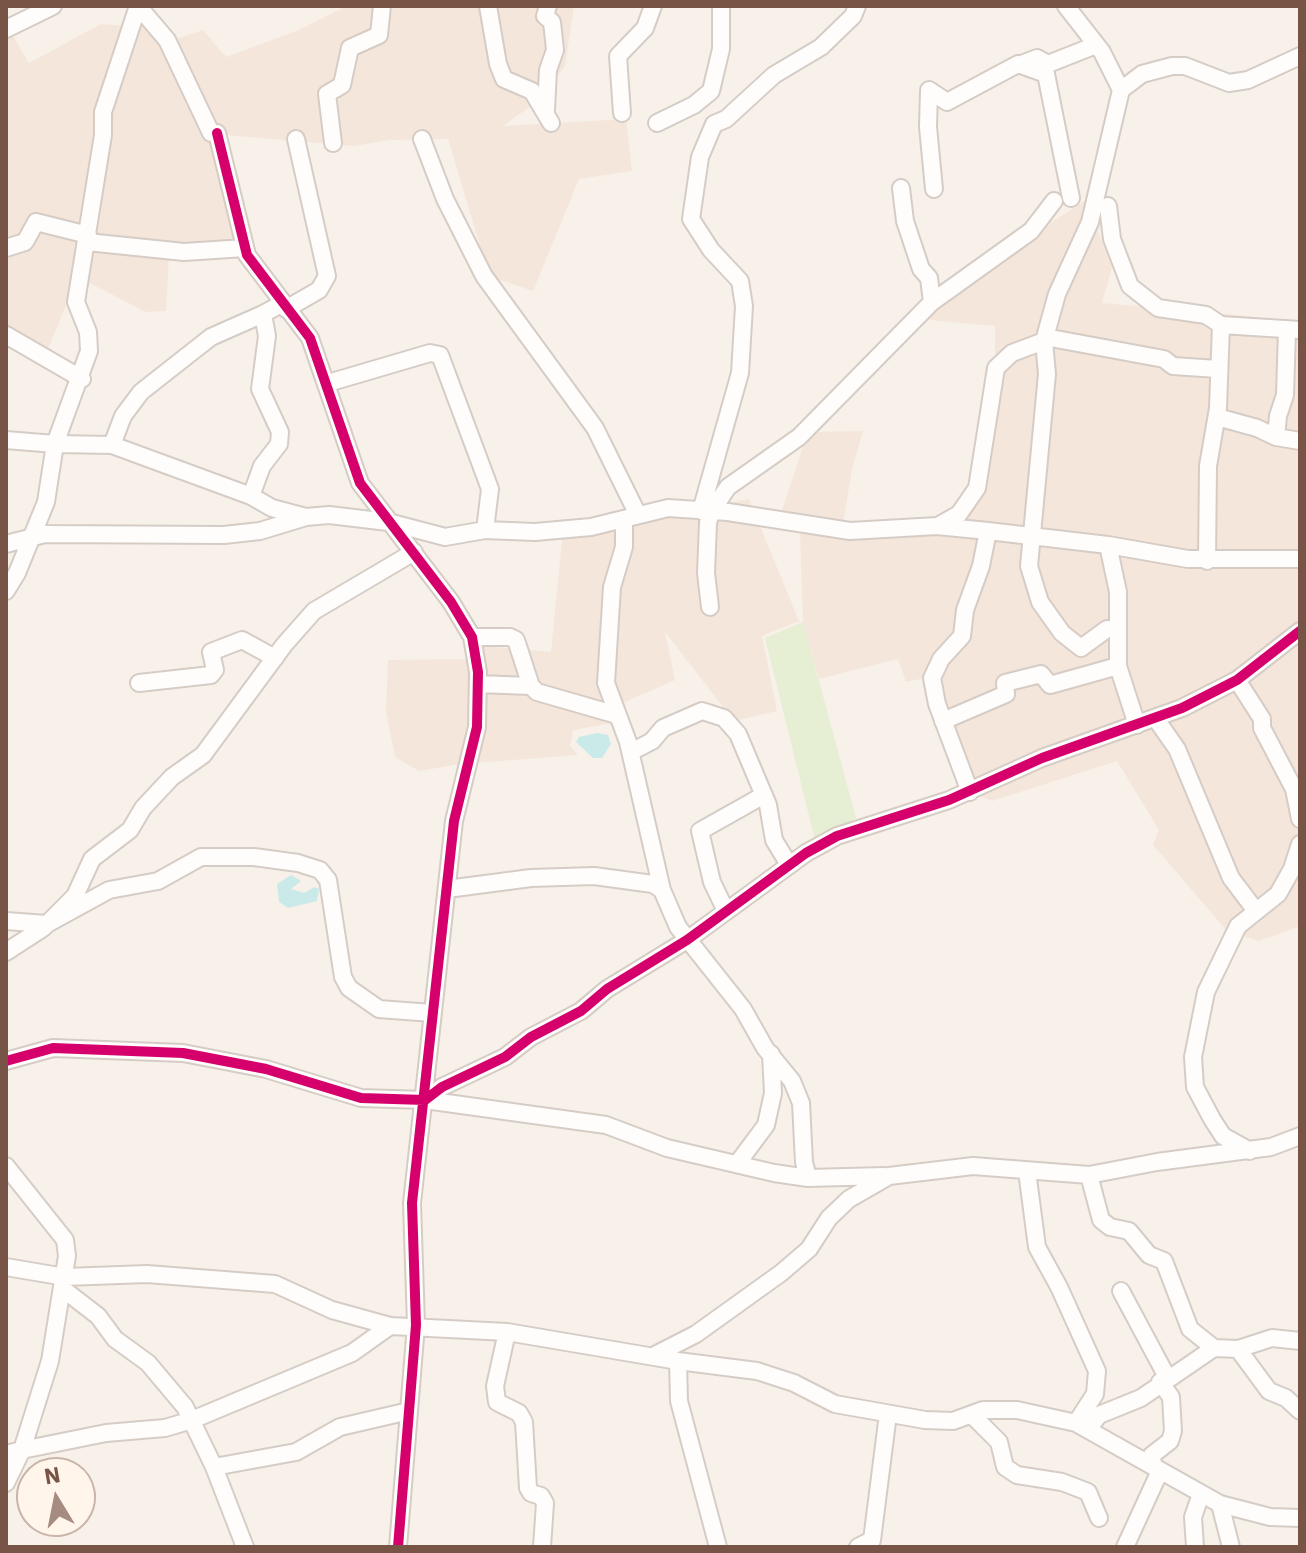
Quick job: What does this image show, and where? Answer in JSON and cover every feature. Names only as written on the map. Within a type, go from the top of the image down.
[{"type":"street","points":[[6,29],[53,6]]},
{"type":"street","points":[[138,6],[167,40],[214,133],[250,261],[310,338],[360,483],[414,552],[472,637],[478,684],[477,727],[454,821],[412,1203],[416,1325],[398,1547]]},
{"type":"street","points":[[6,591],[17,573],[46,502],[55,444],[82,379],[90,342],[76,302],[103,135],[103,112],[138,6]]},
{"type":"street","points":[[333,143],[327,94],[342,85],[350,48],[379,35],[382,6]]},
{"type":"street","points":[[488,6],[498,64],[504,79],[532,91],[549,117],[548,70],[555,50],[552,22],[545,16],[548,6]]},
{"type":"street","points":[[622,113],[618,56],[645,28],[653,6]]},
{"type":"street","points":[[657,123],[694,105],[711,91],[721,49],[721,6]]},
{"type":"street","points":[[710,607],[706,573],[706,511],[740,373],[744,306],[740,281],[711,250],[691,219],[700,157],[714,124],[726,119],[774,75],[821,47],[853,16],[857,6]]},
{"type":"street","points":[[1066,6],[1096,45],[1121,90]]},
{"type":"street","points":[[934,189],[928,127],[929,90],[947,102],[1037,58],[1048,64],[1096,45]]},
{"type":"street","points":[[1107,629],[1081,648],[1062,633],[1036,590],[1029,566],[1047,374],[1044,339],[1057,294],[1090,222],[1121,90],[1142,74],[1172,66],[1185,66],[1229,83],[1248,80],[1300,56]]},
{"type":"street","points":[[706,511],[736,479],[799,437],[932,302],[1031,231],[1062,200],[1046,74],[1019,65]]},
{"type":"street","points":[[112,445],[123,416],[138,394],[211,337],[319,290],[327,276],[296,139]]},
{"type":"street","points":[[422,139],[445,199],[484,276],[595,428],[631,518],[612,587],[605,668],[617,715],[631,752],[662,890],[687,940],[743,1009],[792,1081],[801,1103],[808,1178]]},
{"type":"street","points":[[901,188],[905,221],[921,269],[929,278],[932,302]]},
{"type":"street","points":[[1108,206],[1112,239],[1130,286],[1158,308],[1206,315],[1221,325],[1294,330],[1276,437]]},
{"type":"street","points":[[6,248],[25,242],[36,222],[87,238],[184,252],[245,248]]},
{"type":"street","points":[[251,496],[262,466],[279,444],[280,432],[260,389],[267,336],[263,314]]},
{"type":"street","points":[[1207,561],[1208,466],[1217,417],[1221,325]]},
{"type":"street","points":[[6,335],[82,379]]},
{"type":"street","points":[[937,526],[959,514],[977,488],[996,368],[1012,353],[1044,339],[1164,359],[1173,366],[1218,369]]},
{"type":"street","points":[[328,383],[430,353],[440,355],[490,489],[485,530]]},
{"type":"street","points":[[1217,417],[1257,428],[1276,437],[1300,441]]},
{"type":"street","points":[[6,440],[112,445],[251,496],[272,508],[306,517]]},
{"type":"street","points":[[6,544],[31,534],[224,535],[329,515],[388,522],[445,537],[485,530],[535,532],[631,518],[668,508],[850,531],[937,526],[988,531],[1108,545],[1207,561],[1300,559]]},
{"type":"street","points":[[970,792],[943,721],[932,678],[941,659],[962,636],[965,610],[981,566],[988,531]]},
{"type":"street","points":[[1108,545],[1118,592],[1118,666],[1137,725]]},
{"type":"street","points":[[6,921],[47,924],[75,896],[92,859],[130,830],[143,808],[172,777],[203,755],[275,658],[322,604],[414,552]]},
{"type":"street","points":[[472,637],[516,640],[531,686],[537,692],[617,715]]},
{"type":"street","points":[[425,1100],[450,1082],[505,1057],[531,1037],[581,1011],[607,989],[687,940],[725,909],[837,836],[970,792],[1042,758],[1156,719],[1237,680],[1298,638]]},
{"type":"street","points":[[139,683],[211,675],[215,670],[211,652],[242,640],[275,658]]},
{"type":"street","points":[[943,721],[1006,694],[1005,683],[1041,674],[1050,685],[1118,666]]},
{"type":"street","points":[[1237,680],[1262,719],[1262,728],[1294,789],[1300,819]]},
{"type":"street","points":[[478,684],[531,686]]},
{"type":"street","points":[[631,752],[652,741],[663,728],[702,711],[712,712],[738,734],[764,795],[774,840],[789,865]]},
{"type":"street","points":[[1156,719],[1177,749],[1231,878],[1256,911]]},
{"type":"street","points":[[725,909],[712,882],[700,831],[764,795]]},
{"type":"street","points":[[1250,1151],[1223,1136],[1195,1087],[1192,1073],[1206,992],[1238,926],[1278,894],[1292,869],[1300,844]]},
{"type":"street","points":[[6,952],[47,924],[109,890],[158,881],[201,857],[254,857],[298,863],[320,870],[328,880],[343,977],[349,988],[379,1009],[432,1013]]},
{"type":"street","points":[[447,889],[531,878],[594,876],[653,884],[662,890]]},
{"type":"street","points":[[6,1061],[53,1048],[183,1053],[266,1069],[351,1096],[425,1100],[606,1125],[667,1148],[808,1178],[889,1176],[960,1167],[1089,1175],[1157,1162],[1250,1151],[1300,1136]]},
{"type":"street","points":[[737,1164],[766,1125],[773,1093],[771,1054]]},
{"type":"street","points":[[6,1166],[65,1240],[64,1283],[50,1361],[14,1452],[6,1483]]},
{"type":"street","points":[[1027,1171],[1037,1247],[1097,1371],[1095,1394],[1082,1426]]},
{"type":"street","points":[[1089,1175],[1101,1220],[1110,1227],[1129,1231],[1149,1255],[1164,1261],[1190,1329],[1214,1348]]},
{"type":"street","points":[[653,1356],[696,1334],[781,1273],[809,1249],[829,1218],[849,1199],[889,1176]]},
{"type":"street","points":[[6,1267],[64,1283],[147,1274],[243,1279],[275,1284],[332,1310],[390,1326],[507,1332],[757,1371],[794,1383],[835,1404],[888,1414],[953,1421],[1000,1408],[1082,1426],[1220,1504],[1270,1517],[1300,1518]]},
{"type":"street","points":[[64,1283],[98,1316],[115,1339],[148,1363],[192,1420],[245,1547]]},
{"type":"street","points":[[1121,1291],[1171,1397],[1173,1431],[1170,1441],[1152,1455],[1156,1469],[1125,1547]]},
{"type":"street","points":[[14,1452],[106,1433],[165,1428],[192,1420],[352,1353],[390,1326]]},
{"type":"street","points":[[507,1332],[495,1386],[497,1402],[519,1413],[524,1422],[528,1488],[531,1493],[541,1496],[545,1503],[542,1547]]},
{"type":"street","points":[[1082,1426],[1099,1415],[1141,1398],[1164,1379],[1214,1348],[1238,1349],[1272,1338],[1300,1341]]},
{"type":"street","points":[[1238,1349],[1269,1391],[1286,1398],[1300,1411]]},
{"type":"street","points":[[678,1361],[682,1416],[709,1502],[718,1547]]},
{"type":"street","points":[[214,1467],[296,1452],[340,1427],[409,1411]]},
{"type":"street","points":[[858,1547],[872,1540],[888,1414]]},
{"type":"street","points":[[972,1415],[999,1442],[1005,1467],[1017,1475],[1062,1482],[1088,1492],[1099,1518]]},
{"type":"street","points":[[1195,1547],[1193,1517],[1201,1494]]},
{"type":"street","points":[[1220,1504],[1231,1547]]},
{"type":"shaded area","points":[[347,6],[574,6],[565,66],[539,100],[503,126],[626,119],[632,171],[579,179],[533,291],[489,276],[448,139],[389,140],[354,146],[213,134],[243,248],[169,256],[166,311],[146,312],[78,277],[47,351],[6,333],[6,31],[9,29],[29,63],[101,24],[153,28],[164,43],[203,30],[226,57],[299,30]]},
{"type":"shaded area","points":[[1086,200],[1112,268],[1102,303],[1300,321],[1300,926],[1259,941],[1227,931],[1153,845],[1159,830],[1117,761],[992,801],[975,794],[960,778],[930,705],[935,676],[906,682],[898,659],[819,679],[803,622],[800,530],[777,525],[808,432],[863,431],[852,469],[843,523],[938,528],[975,497],[995,355],[995,326],[930,320],[934,298]]},
{"type":"shaded area","points":[[749,499],[799,621],[762,636],[777,711],[734,721],[665,632],[675,680],[609,709],[612,723],[573,730],[570,746],[578,755],[460,764],[419,771],[395,757],[386,711],[388,660],[473,659],[470,645],[551,652],[563,531],[618,525]]},
{"type":"green space","points":[[803,622],[856,818],[816,844],[765,638]]},
{"type":"water","points":[[597,733],[608,735],[611,744],[602,758],[593,758],[576,742],[579,737]]},
{"type":"water","points":[[291,875],[301,881],[291,889],[304,893],[314,887],[319,889],[317,901],[288,908],[279,902],[277,884]]},
{"type":"cycle path","points":[[217,133],[247,255],[310,338],[360,483],[451,602],[472,637],[478,672],[477,727],[454,821],[412,1203],[416,1325],[398,1547]]},
{"type":"cycle path","points":[[6,1061],[53,1048],[183,1053],[266,1069],[361,1098],[425,1100],[442,1087],[505,1057],[531,1037],[581,1011],[607,989],[687,940],[806,853],[837,836],[949,800],[1042,758],[1182,708],[1237,680],[1300,631]]}]
